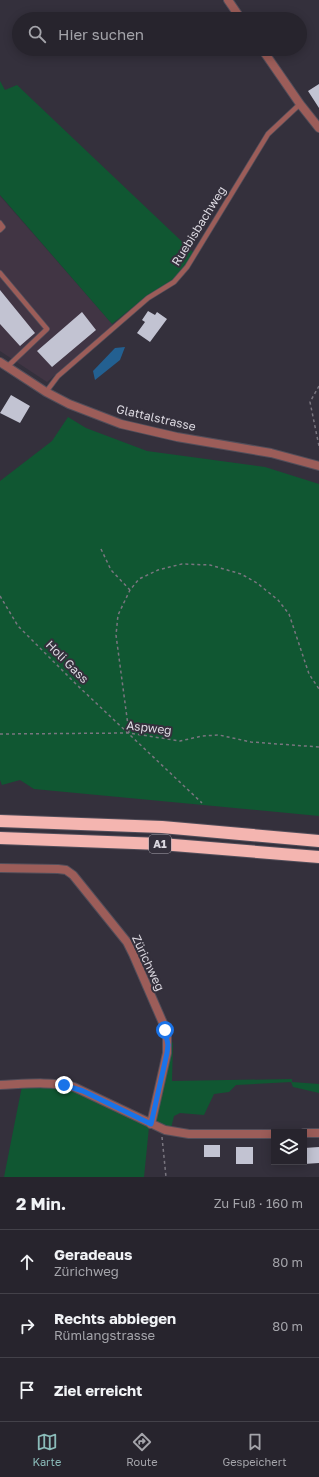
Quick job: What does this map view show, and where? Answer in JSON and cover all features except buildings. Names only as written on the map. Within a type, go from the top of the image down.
[{"type":"highway","name":"A1","points":[[0,821],[162,827],[319,841]]},
{"type":"highway","name":"A1","points":[[0,838],[161,844],[319,857]]},
{"type":"street","points":[[228,0],[236,12]]},
{"type":"street","points":[[267,56],[300,104],[319,128]]},
{"type":"street","name":"Glattalstrasse","points":[[3,364],[46,392],[69,404],[121,424],[177,437],[271,453],[319,466]]},
{"type":"street","name":"Zürichweg","points":[[0,868],[66,870],[73,875],[127,942],[157,1009],[167,1037],[167,1053],[151,1124]]},
{"type":"street","points":[[0,1085],[43,1083],[69,1086],[83,1091],[161,1129],[189,1134],[271,1134]]},
{"type":"street","points":[[307,1133],[319,1133]]},
{"type":"lane","name":"Ruebisbachweg","points":[[46,392],[58,376],[148,298],[174,282],[186,267],[268,134],[300,104]]},
{"type":"lane","points":[[0,223],[3,227],[0,230]]},
{"type":"lane","points":[[0,273],[47,329],[3,364]]},
{"type":"path","points":[[319,386],[310,402],[319,446]]},
{"type":"path","points":[[101,549],[111,570],[130,590]]},
{"type":"path","points":[[129,733],[116,635],[118,615],[130,590],[139,579],[158,570],[182,564],[210,565],[246,577],[257,583],[278,600],[289,614],[309,674],[319,689]]},
{"type":"path","name":"Holi Gass","points":[[0,596],[18,626],[77,685],[202,803]]},
{"type":"path","name":"Aspweg","points":[[0,734],[129,733],[180,741],[202,736],[219,735],[256,742],[319,747]]},
{"type":"path","points":[[161,1129],[166,1177]]},
{"type":"shaded area","points":[[0,196],[113,325],[47,382],[0,351]]},
{"type":"green space","points":[[0,81],[5,90],[17,85],[194,253],[173,280],[148,295],[112,324],[0,195]]},
{"type":"green space","points":[[68,417],[86,428],[147,451],[265,467],[319,484],[319,816],[34,789],[20,780],[2,785],[0,780],[0,481],[52,441]]},
{"type":"green space","points":[[170,1035],[173,1044],[172,1081],[292,1079],[292,1082],[319,1084],[319,1093],[293,1087],[291,1082],[236,1085],[229,1092],[214,1094],[204,1115],[180,1113],[174,1116],[171,1128],[163,1126],[158,1122],[156,1117]]},
{"type":"green space","points":[[48,1085],[81,1092],[149,1127],[144,1177],[4,1177],[22,1086]]},
{"type":"water","points":[[125,347],[120,360],[95,380],[93,371],[115,348]]},
{"type":"route","points":[[64,1085],[83,1091],[151,1124],[154,1117],[167,1053],[168,1045],[165,1030]]}]
